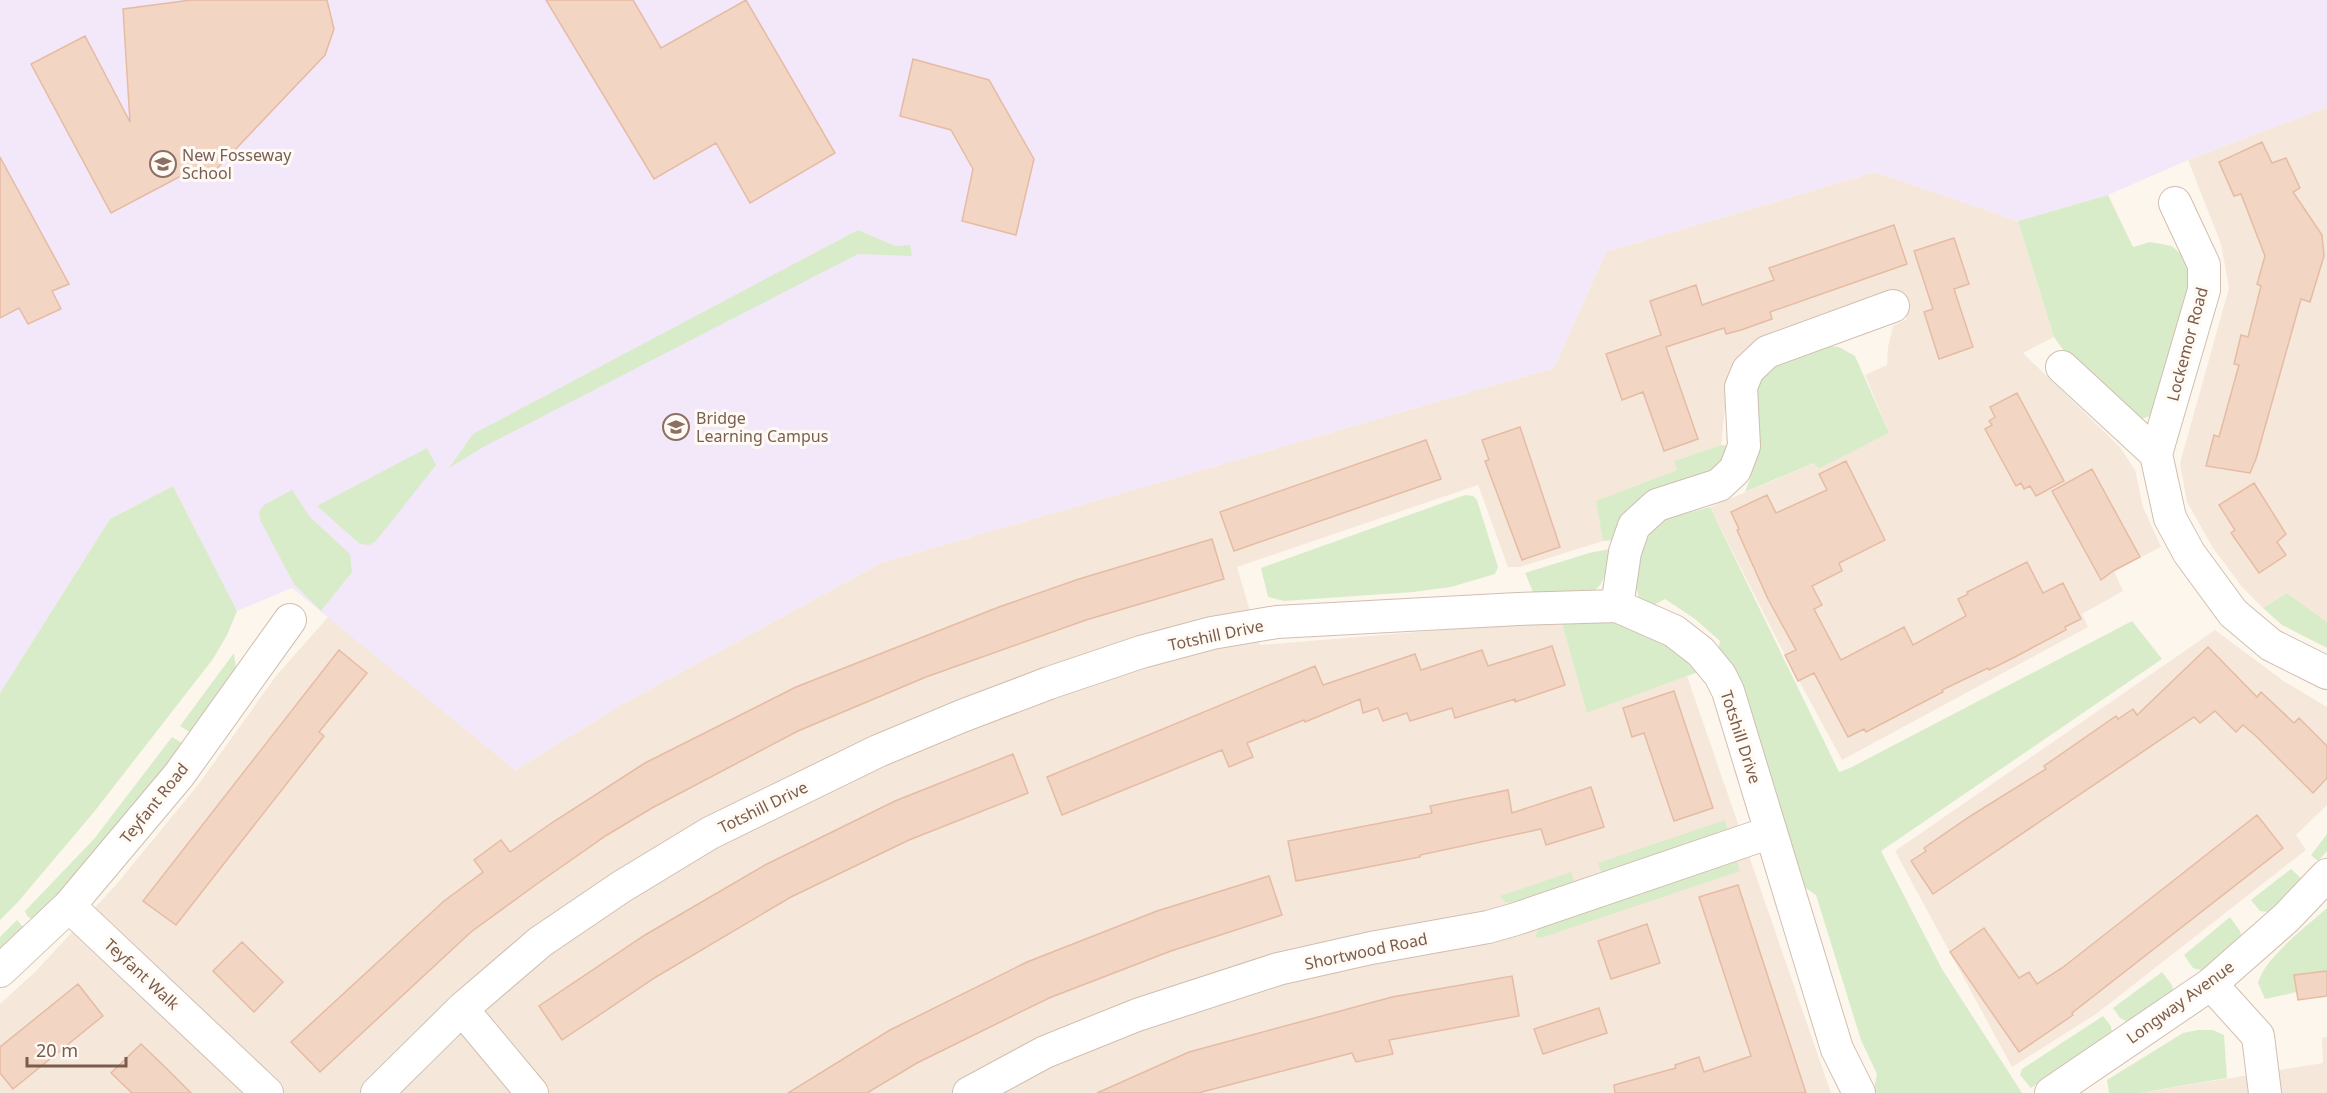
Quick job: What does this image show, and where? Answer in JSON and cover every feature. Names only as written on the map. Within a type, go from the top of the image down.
[{"type":"street","name":"Lockemor Road","points":[[2175,203],[2204,266],[2204,290],[2156,454],[2170,518],[2189,553],[2233,613],[2271,645],[2327,673]]},
{"type":"street","points":[[1617,606],[1625,552],[1634,526],[1657,505],[1719,485],[1735,470],[1743,446],[1741,387],[1748,370],[1767,352],[1893,306]]},
{"type":"street","points":[[2062,367],[2156,454]]},
{"type":"street","name":"Totshill Drive","points":[[376,1093],[462,1009],[540,942],[621,886],[710,833],[878,751],[962,716],[1140,652],[1192,638],[1276,622],[1617,606],[1674,631],[1701,652],[1720,675],[1728,691],[1837,1049],[1859,1093]]},
{"type":"street","name":"Teyfant Road","points":[[0,971],[69,906],[178,774],[290,620]]},
{"type":"street","name":"Shortwood Road","points":[[969,1093],[1045,1052],[1148,1011],[1278,969],[1371,948],[1488,927],[1516,919],[1771,832]]},
{"type":"street","name":"Longway Avenue","points":[[2051,1093],[2211,984],[2286,918],[2327,875]]},
{"type":"street","name":"Teyfant Walk","points":[[69,906],[267,1093]]},
{"type":"street","points":[[2211,984],[2258,1036],[2265,1093]]},
{"type":"street","points":[[462,1009],[532,1093]]},
{"type":"shaded area","name":"Bridge Learning Campus","points":[[0,0],[2327,0],[2327,107],[2188,160],[2108,195],[2018,221],[1875,172],[1606,252],[1554,368],[881,563],[623,704],[515,770],[292,588],[237,611],[173,486],[110,519],[0,693]]},
{"type":"shaded area","points":[[2327,107],[2327,622],[2287,593],[2263,608],[2242,587],[2213,548],[2187,502],[2180,463],[2229,288],[2221,244],[2188,160]]},
{"type":"shaded area","points":[[1875,172],[2018,221],[2054,337],[2023,353],[2120,447],[2135,470],[2143,507],[2161,547],[2114,571],[2123,591],[2082,614],[2088,627],[1842,760],[1785,655],[1710,507],[1815,463],[1817,469],[1889,433],[1865,375],[1887,365],[1893,326],[1907,319],[1898,294],[1727,389],[1721,445],[1674,461],[1677,470],[1597,501],[1603,541],[1520,567],[1508,567],[1478,485],[1237,567],[1260,645],[1561,620],[1587,713],[1687,676],[1831,1093],[0,1093],[0,1004],[35,972],[115,886],[198,785],[276,676],[329,616],[515,770],[623,704],[881,563],[1554,368],[1606,252]]},
{"type":"shaded area","points":[[2215,630],[2285,682],[2327,707],[2327,805],[2296,835],[2306,850],[2096,1014],[2012,1067],[1895,851]]},
{"type":"shaded area","points":[[2327,1037],[2327,1093],[2139,1093],[2323,1063],[2322,1038]]},
{"type":"green space","points":[[2108,195],[2133,247],[2150,242],[2172,246],[2189,262],[2191,283],[2153,415],[2141,419],[2132,416],[2064,351],[2054,337],[2018,221]]},
{"type":"green space","points":[[858,230],[895,246],[910,245],[912,256],[858,254],[485,446],[449,468],[473,434]]},
{"type":"green space","points":[[1829,346],[1839,347],[1855,356],[1889,433],[1818,469],[1814,463],[1745,492],[1758,445],[1756,382],[1775,363]]},
{"type":"green space","points":[[1721,445],[1729,446],[1719,469],[1641,500],[1625,512],[1613,540],[1603,541],[1596,501],[1677,470],[1674,461]]},
{"type":"green space","points":[[427,448],[436,465],[376,541],[369,545],[360,544],[317,506]]},
{"type":"green space","points":[[173,486],[237,611],[213,659],[94,812],[0,920],[0,693],[110,519]]},
{"type":"green space","points":[[292,490],[310,517],[350,554],[352,572],[321,611],[294,584],[260,520],[259,512],[264,505]]},
{"type":"green space","points":[[1465,495],[1473,496],[1477,500],[1498,567],[1495,574],[1451,587],[1413,592],[1284,601],[1268,597],[1261,568]]},
{"type":"green space","points":[[1710,507],[1839,772],[2132,621],[2162,659],[1881,851],[1942,969],[2022,1093],[1877,1093],[1874,1089],[1877,1074],[1861,1040],[1816,895],[1803,886],[1717,655],[1720,641],[1695,619],[1665,599],[1652,606],[1639,598],[1635,584],[1648,530],[1658,521]]},
{"type":"green space","points":[[1610,549],[1604,577],[1595,590],[1534,594],[1525,573],[1589,553]]},
{"type":"green space","points":[[2287,593],[2327,622],[2327,648],[2282,625],[2263,608]]},
{"type":"green space","points":[[1561,620],[1621,621],[1677,649],[1698,672],[1587,713]]},
{"type":"green space","points":[[234,653],[236,668],[191,733],[180,726]]},
{"type":"green space","points":[[172,737],[184,744],[115,834],[35,920],[28,917],[25,911],[94,839]]},
{"type":"green space","points":[[1725,820],[1728,833],[1603,877],[1598,863]]},
{"type":"green space","points":[[2327,834],[2327,851],[2318,861],[2311,855]]},
{"type":"green space","points":[[1736,859],[1740,871],[1544,937],[1535,938],[1540,924]]},
{"type":"green space","points":[[2291,869],[2301,878],[2268,912],[2260,911],[2251,900]]},
{"type":"green space","points":[[1571,872],[1575,884],[1519,903],[1505,902],[1500,896]]},
{"type":"green space","points":[[2327,908],[2327,971],[2295,975],[2297,992],[2265,999],[2258,983],[2262,973],[2287,943]]},
{"type":"green space","points":[[2230,917],[2240,931],[2242,939],[2204,971],[2193,968],[2184,955]]},
{"type":"green space","points":[[17,920],[25,929],[0,956],[0,937]]},
{"type":"green space","points":[[2162,972],[2172,985],[2174,992],[2130,1023],[2120,1018],[2113,1008]]},
{"type":"green space","points":[[2103,1016],[2111,1026],[2112,1033],[2031,1088],[2020,1075],[2022,1069]]},
{"type":"green space","points":[[2213,1030],[2224,1035],[2227,1078],[2139,1093],[2109,1093],[2107,1080],[2183,1033]]},
{"type":"building","points":[[191,0],[327,0],[334,29],[325,55],[209,177],[198,167],[111,213],[31,64],[85,36],[130,122],[123,9]]},
{"type":"building","points":[[546,0],[633,0],[661,48],[746,0],[835,153],[750,203],[716,143],[654,179]]},
{"type":"building","points":[[913,59],[989,80],[1034,159],[1016,235],[962,221],[973,169],[951,130],[900,116]]},
{"type":"building","points":[[2262,142],[2272,163],[2286,158],[2300,188],[2293,192],[2322,235],[2324,256],[2310,302],[2301,299],[2256,459],[2250,473],[2206,466],[2214,435],[2219,437],[2239,365],[2234,364],[2241,335],[2248,337],[2261,286],[2257,284],[2265,256],[2241,194],[2234,196],[2219,162]]},
{"type":"building","points":[[0,157],[69,284],[52,291],[61,309],[28,324],[19,308],[0,318]]},
{"type":"building","points":[[1894,225],[1907,264],[1770,312],[1772,319],[1741,330],[1726,334],[1724,328],[1666,347],[1698,439],[1664,451],[1643,392],[1622,400],[1606,354],[1661,335],[1650,301],[1696,285],[1702,305],[1774,280],[1769,268]]},
{"type":"building","points":[[1954,238],[1969,284],[1954,289],[1973,347],[1939,359],[1924,312],[1933,309],[1914,251]]},
{"type":"building","points":[[2017,393],[2064,481],[2036,496],[2030,486],[2024,489],[2021,483],[2016,486],[1985,429],[1992,425],[1989,421],[1995,417],[1990,407]]},
{"type":"building","points":[[1520,427],[1560,547],[1522,560],[1485,461],[1489,460],[1482,440]]},
{"type":"building","points":[[1426,440],[1441,479],[1234,551],[1220,512]]},
{"type":"building","points":[[1846,461],[1885,540],[1839,563],[1842,571],[1812,586],[1822,605],[1814,609],[1841,660],[1904,627],[1913,645],[1966,616],[1958,599],[1968,594],[1967,592],[2027,562],[2043,593],[2063,583],[2081,619],[2065,627],[2066,630],[2013,658],[1942,690],[1943,692],[1866,732],[1864,729],[1848,737],[1814,673],[1798,681],[1785,655],[1796,650],[1768,599],[1731,512],[1767,495],[1776,513],[1827,490],[1819,474]]},
{"type":"building","points":[[2092,469],[2140,557],[2101,580],[2052,491]]},
{"type":"building","points":[[2254,483],[2286,534],[2277,542],[2286,555],[2259,573],[2231,533],[2235,530],[2219,505]]},
{"type":"building","points":[[1212,539],[1224,579],[1086,620],[926,677],[798,731],[652,808],[607,835],[534,886],[471,932],[320,1072],[291,1042],[444,901],[483,872],[474,860],[501,840],[510,852],[645,763],[796,687],[999,607],[1079,579]]},
{"type":"building","points":[[1552,646],[1565,685],[1515,702],[1515,699],[1455,718],[1452,708],[1410,721],[1407,713],[1383,721],[1378,708],[1363,713],[1360,699],[1247,743],[1253,757],[1229,767],[1222,750],[1062,815],[1047,777],[1315,666],[1323,685],[1415,654],[1421,670],[1482,650],[1488,666]]},
{"type":"building","points":[[2208,647],[2257,697],[2261,692],[2294,723],[2299,718],[2327,746],[2327,778],[2313,793],[2243,725],[2236,732],[2215,711],[2200,723],[2194,717],[1933,894],[1911,861],[1926,851],[1924,848],[2046,769],[2044,766],[2116,716],[2118,719],[2133,709],[2137,715]]},
{"type":"building","points":[[339,650],[367,673],[319,732],[324,736],[176,925],[143,901]]},
{"type":"building","points":[[1674,691],[1713,808],[1674,821],[1644,733],[1632,737],[1623,708]]},
{"type":"building","points":[[1013,754],[1028,793],[909,840],[791,897],[656,977],[562,1040],[539,1006],[645,935],[765,865],[895,801]]},
{"type":"building","points":[[1591,787],[1604,827],[1546,845],[1541,829],[1420,855],[1420,857],[1296,881],[1288,841],[1432,813],[1430,806],[1508,790],[1512,813]]},
{"type":"building","points":[[2257,815],[2283,848],[2072,1013],[2073,1015],[2019,1052],[1950,952],[1984,928],[2019,978],[2029,972],[2037,984],[2062,968]]},
{"type":"building","points":[[1269,876],[1282,915],[1171,951],[1049,998],[917,1063],[867,1093],[788,1093],[890,1030],[1027,962],[1157,911]]},
{"type":"building","points":[[1738,885],[1806,1093],[1615,1093],[1614,1085],[1676,1068],[1675,1065],[1699,1057],[1704,1072],[1751,1056],[1699,897]]},
{"type":"building","points":[[1647,924],[1660,963],[1611,979],[1598,941]]},
{"type":"building","points":[[242,942],[283,982],[254,1012],[213,971]]},
{"type":"building","points":[[2327,971],[2327,996],[2298,1000],[2294,975]]},
{"type":"building","points":[[1512,976],[1519,1016],[1389,1040],[1393,1054],[1356,1062],[1352,1053],[1198,1093],[1097,1093],[1189,1052],[1392,997]]},
{"type":"building","points":[[78,984],[103,1016],[13,1089],[0,1073],[0,1047]]},
{"type":"building","points":[[1599,1008],[1607,1033],[1543,1054],[1534,1029]]},
{"type":"building","points":[[141,1044],[191,1093],[132,1093],[111,1073]]},
{"type":"place","name":"New Fosseway School","points":[[163,164]]},
{"type":"place","name":"Bridge Learning Campus","points":[[676,427]]}]
